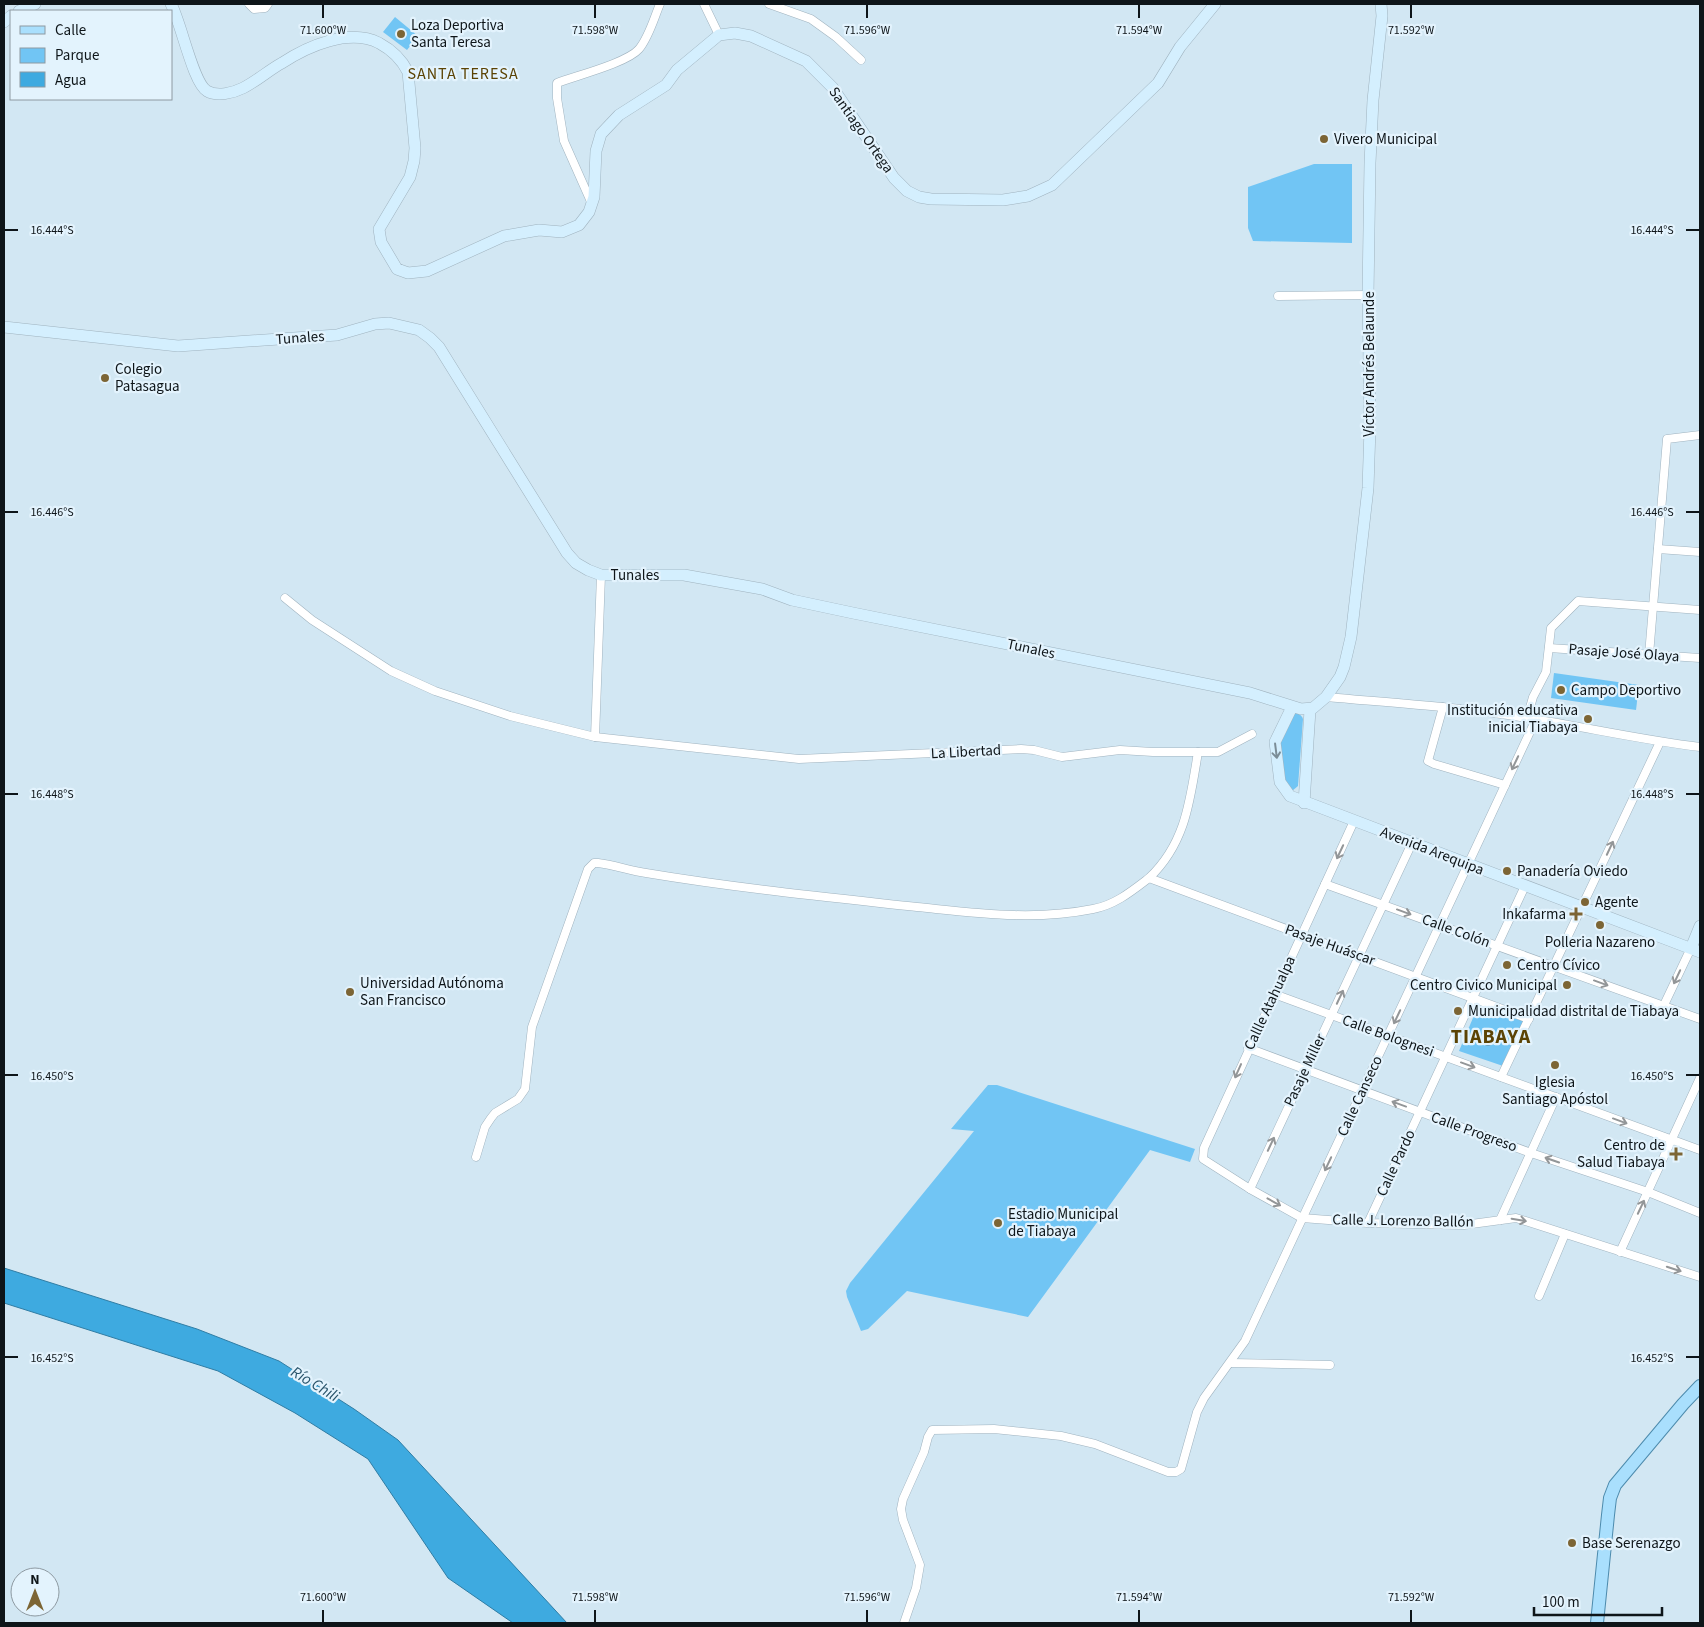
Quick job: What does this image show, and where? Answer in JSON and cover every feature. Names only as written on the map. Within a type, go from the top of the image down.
[{"type":"main road","points":[[1597,1623],[1610,1498],[1615,1485],[1700,1386]]},
{"type":"street","points":[[20,10],[35,4]]},
{"type":"street","points":[[171,4],[180,22],[195,76],[205,90],[217,95],[243,88],[304,50],[329,41],[350,38],[371,39],[392,50],[408,72],[415,148],[414,162],[410,177],[378,229],[381,242],[397,269],[408,273],[427,270],[504,236],[539,230],[562,232],[579,225],[589,212],[594,197],[596,151],[601,134],[620,115],[666,85],[677,70],[719,34],[704,4]]},
{"type":"street","points":[[249,4],[254,9],[265,8],[268,4]]},
{"type":"street","points":[[592,204],[564,141],[556,83],[621,60],[638,51],[660,4]]},
{"type":"street","points":[[769,4],[811,19],[836,37],[861,60]]},
{"type":"street","name":"Santiago Ortega","points":[[719,34],[736,33],[752,36],[806,62],[833,88],[894,178],[907,191],[919,197],[931,199],[1003,200],[1028,196],[1052,185],[1158,83],[1180,47],[1215,4]]},
{"type":"street","name":"Víctor Andrés Belaunde","points":[[1310,710],[1317,706],[1335,687],[1344,667],[1351,637],[1368,488],[1370,428],[1368,295],[1373,100],[1382,16],[1381,4]]},
{"type":"street","points":[[1278,296],[1368,295]]},
{"type":"street","name":"Tunales","points":[[4,327],[178,346],[336,335],[375,324],[389,323],[419,330],[439,347],[567,554],[576,563],[588,570],[601,575],[684,575],[762,588],[792,600],[818,606],[1250,693],[1292,707]]},
{"type":"street","points":[[1649,655],[1667,439],[1700,435]]},
{"type":"street","points":[[1658,549],[1700,552]]},
{"type":"street","points":[[595,737],[601,575]]},
{"type":"street","name":"La Libertad","points":[[285,598],[306,615],[391,671],[435,691],[510,716],[595,737],[799,759],[1021,749],[1034,750],[1062,757],[1120,750],[1218,752],[1252,734]]},
{"type":"street","points":[[1527,718],[1533,697],[1546,672],[1551,628],[1578,601],[1700,610]]},
{"type":"street","name":"Pasaje José Olaya","points":[[1549,648],[1700,658]]},
{"type":"street","points":[[1326,697],[1443,707],[1536,719],[1660,742],[1700,747]]},
{"type":"street","points":[[1292,707],[1310,710],[1304,803]]},
{"type":"street","name":"Avenida Arequipa","points":[[1292,707],[1276,738],[1275,747],[1280,782],[1290,796],[1304,803],[1695,950]]},
{"type":"street","points":[[1443,707],[1428,761],[1505,786]]},
{"type":"street","name":"Calle Canseco","points":[[904,1623],[916,1588],[920,1565],[902,1520],[901,1509],[903,1499],[932,1430],[994,1429],[1061,1436],[1095,1444],[1168,1472],[1176,1472],[1181,1469],[1204,1398],[1246,1341],[1536,719]]},
{"type":"street","points":[[1501,1077],[1660,742]]},
{"type":"street","points":[[476,1157],[485,1127],[491,1118],[495,1113],[518,1099],[525,1089],[532,1027],[588,870],[594,863],[603,863],[644,873],[803,894],[987,914],[1040,916],[1094,909],[1119,900],[1149,878],[1166,858],[1184,826],[1198,752]]},
{"type":"street","name":"Callle Atahualpa","points":[[1203,1159],[1204,1148],[1248,1048],[1354,821]]},
{"type":"street","name":"Pasaje Miller","points":[[1250,1189],[1412,843]]},
{"type":"street","name":"Pasaje Huáscar","points":[[1149,878],[1529,1019]]},
{"type":"street","name":"Calle Colón","points":[[1325,884],[1700,1019]]},
{"type":"street","name":"Calle Pardo","points":[[1368,1223],[1525,886]]},
{"type":"street","points":[[1664,1005],[1695,950],[1700,926]]},
{"type":"street","name":"Calle Bolognesi","points":[[1274,994],[1700,1150]]},
{"type":"street","name":"Calle Progreso","points":[[1248,1048],[1531,1153],[1648,1192],[1700,1213]]},
{"type":"street","points":[[1620,1252],[1700,1078]]},
{"type":"street","points":[[1500,1220],[1556,1097]]},
{"type":"street","name":"Calle J. Lorenzo Ballón","points":[[1203,1159],[1250,1189],[1302,1218],[1368,1223],[1464,1225],[1516,1218],[1700,1277]]},
{"type":"street","points":[[1539,1296],[1564,1234]]},
{"type":"street","points":[[1231,1363],[1330,1365]]},
{"type":"green space","name":"Loza Deportiva Santa Teresa","points":[[395,17],[418,36],[407,50],[383,32]]},
{"type":"green space","points":[[1314,164],[1352,164],[1352,243],[1253,241],[1248,228],[1248,187]]},
{"type":"green space","points":[[1554,673],[1639,685],[1636,710],[1551,698]]},
{"type":"green space","points":[[1292,713],[1299,714],[1303,719],[1298,786],[1292,791],[1285,786],[1278,747]]},
{"type":"green space","points":[[1478,1006],[1526,1022],[1506,1067],[1459,1051]]},
{"type":"green space","name":"Estadio Municipal de Tiabaya","points":[[988,1085],[997,1085],[1195,1149],[1190,1162],[1150,1150],[1028,1317],[907,1291],[868,1329],[861,1331],[847,1297],[846,1291],[850,1283],[974,1131],[951,1129]]},
{"type":"water","points":[[1488,1034],[1494,1040],[1488,1046],[1482,1040]]},
{"type":"water","points":[[4,1268],[197,1329],[279,1361],[398,1440],[567,1623],[513,1623],[448,1578],[368,1459],[295,1413],[218,1371],[4,1303]]},
{"type":"place","name":"Loza Deportiva Santa Teresa","points":[[401,34]]},
{"type":"place","name":"Vivero Municipal","points":[[1324,139]]},
{"type":"place","name":"Colegio Patasagua","points":[[105,378]]},
{"type":"place","name":"Campo Deportivo","points":[[1561,690]]},
{"type":"place","name":"Institución educativa inicial Tiabaya","points":[[1588,719]]},
{"type":"place","name":"Panadería Oviedo","points":[[1507,871]]},
{"type":"place","name":"Agente","points":[[1585,902]]},
{"type":"place","name":"Inkafarma","points":[[1576,914]]},
{"type":"place","name":"Polleria Nazareno","points":[[1600,925]]},
{"type":"place","name":"Centro Cívico","points":[[1507,965]]},
{"type":"place","name":"Centro Civico Municipal","points":[[1567,985]]},
{"type":"place","name":"Universidad Autónoma San Francisco","points":[[350,992]]},
{"type":"place","name":"Municipalidad distrital de Tiabaya","points":[[1458,1011]]},
{"type":"place","name":"Iglesia Santiago Apóstol","points":[[1555,1065]]},
{"type":"place","name":"Centro de Salud Tiabaya","points":[[1676,1154]]},
{"type":"place","name":"Estadio Municipal de Tiabaya","points":[[998,1223]]},
{"type":"place","name":"Base Serenazgo","points":[[1572,1543]]},
{"type":"district","name":"SANTA TERESA","points":[[463,74]]},
{"type":"district","name":"TIABAYA","points":[[1491,1037]]},
{"type":"water label","name":"Río Chili","points":[[315,1384]]}]
